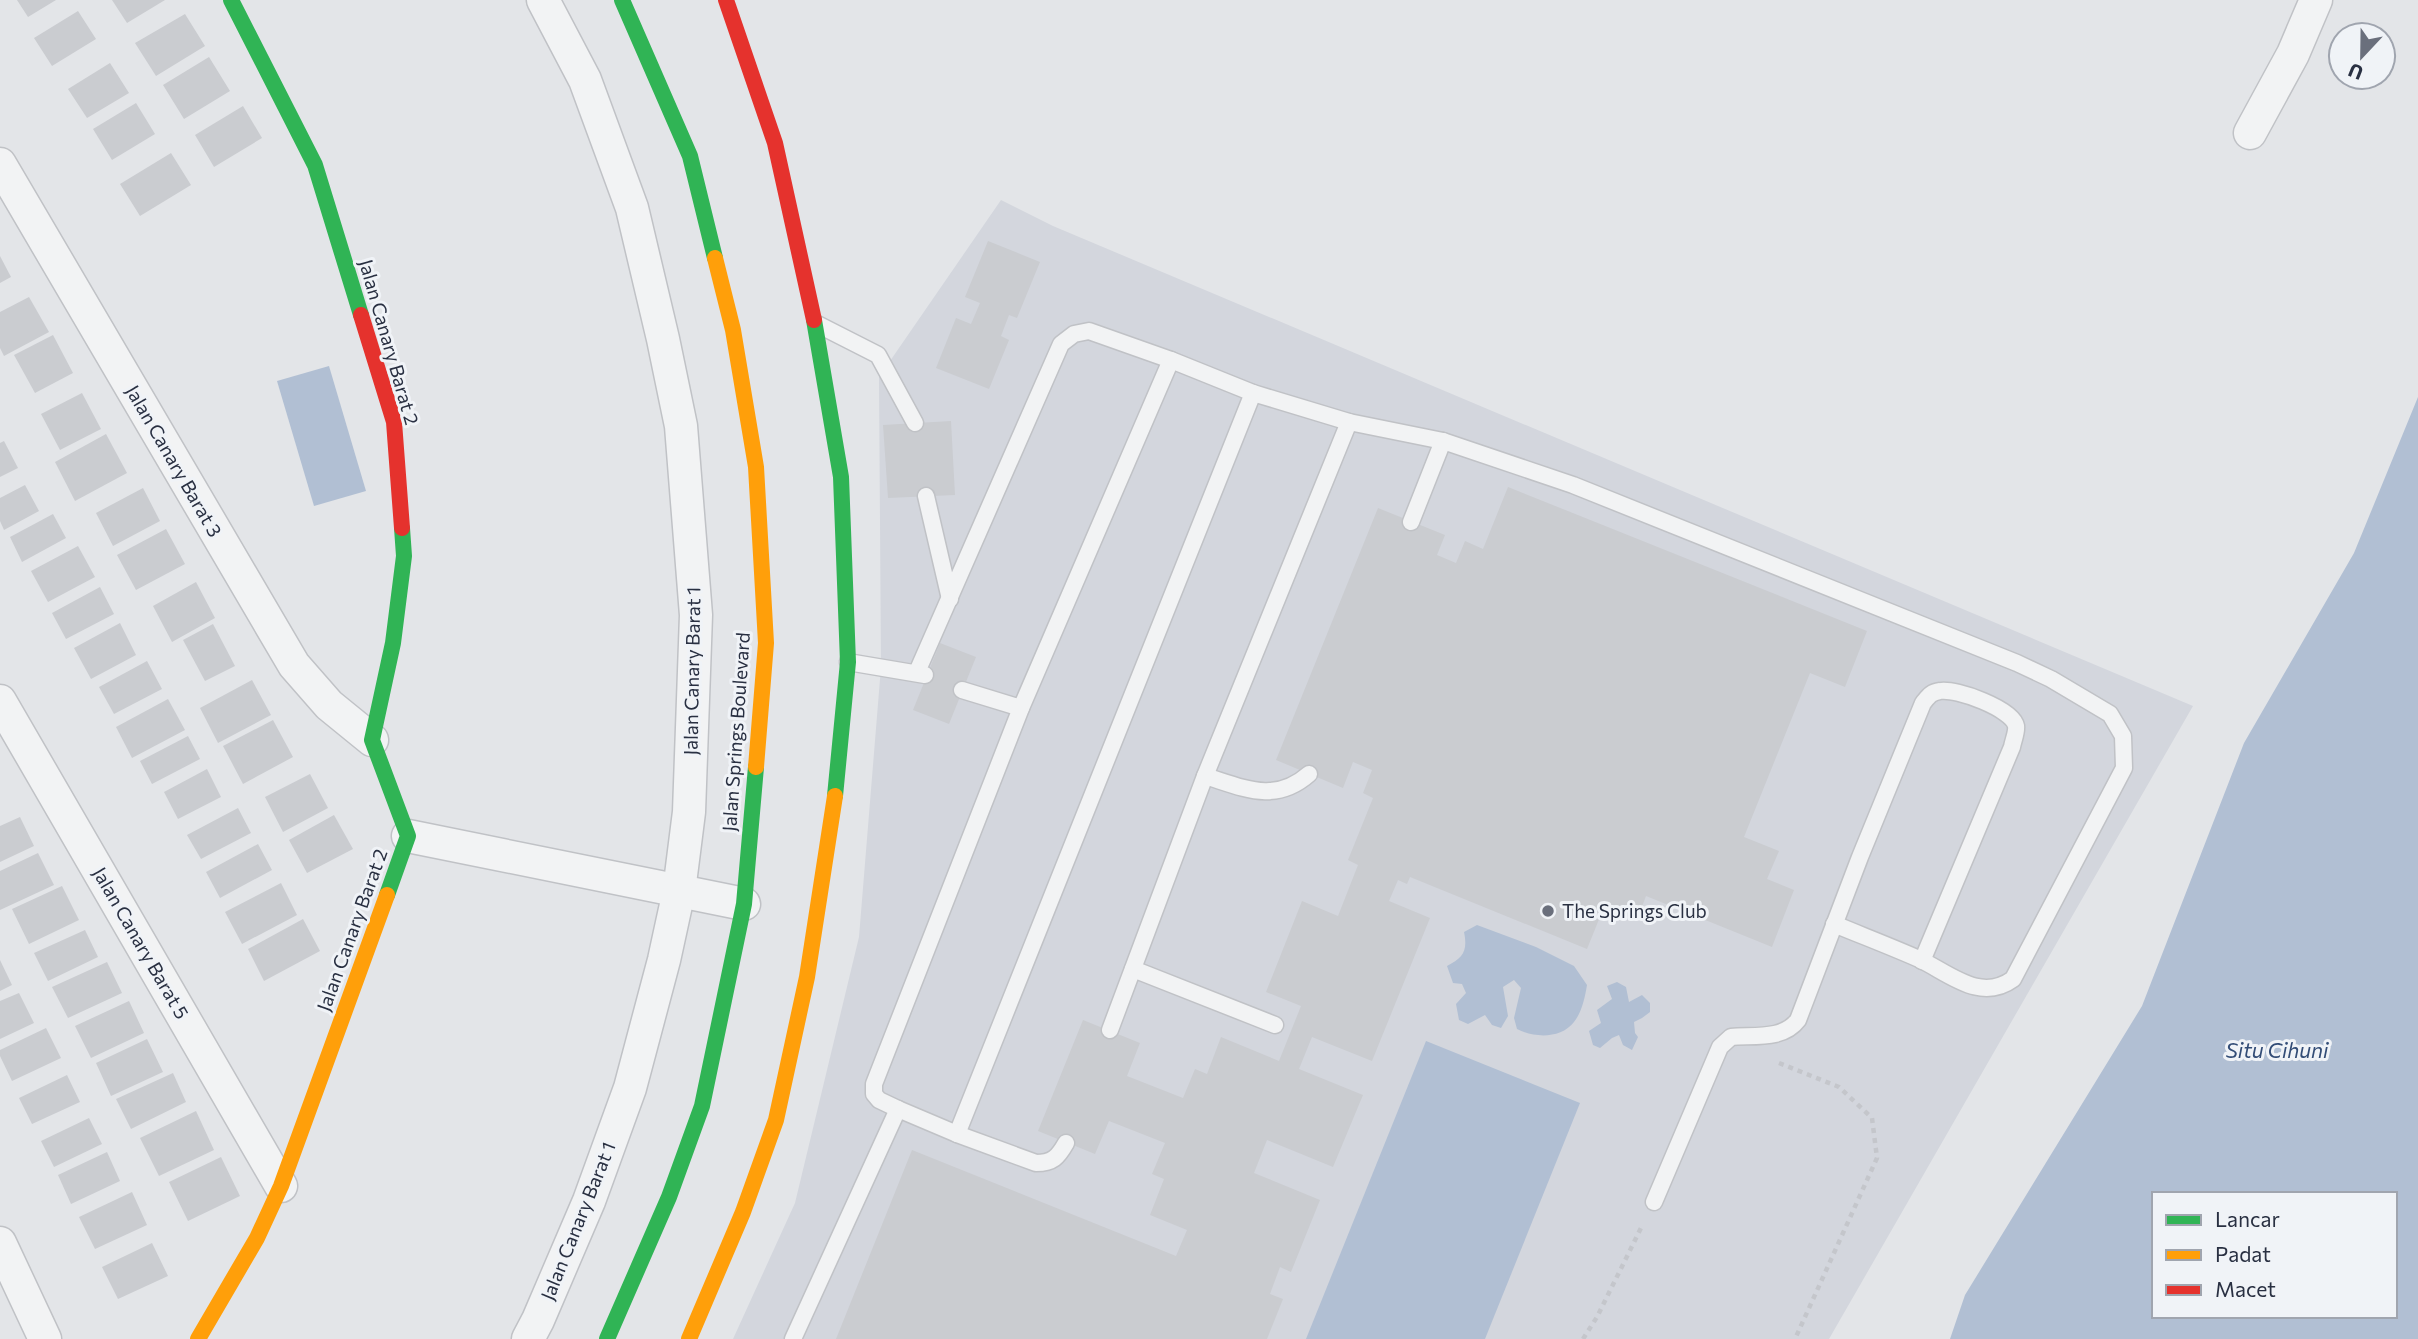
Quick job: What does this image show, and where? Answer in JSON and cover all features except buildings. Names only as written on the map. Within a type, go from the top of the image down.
[{"type":"main road","name":"Jalan Canary Barat 2","points":[[198,1339],[257,1238],[281,1185],[408,836],[372,740],[393,643],[404,556],[394,422],[315,164],[231,0]]},
{"type":"main road","name":"Jalan Springs Boulevard","points":[[607,1339],[669,1197],[702,1106],[744,904],[766,643],[756,467],[733,330],[690,156],[622,0]]},
{"type":"main road","points":[[689,1339],[743,1212],[776,1120],[807,977],[833,819],[848,662],[841,477],[815,323],[775,143],[726,0]]},
{"type":"street","name":"Jalan Canary Barat 1","points":[[528,1339],[589,1201],[630,1088],[664,960],[678,891],[689,812],[696,615],[681,426],[632,208],[585,80],[543,0]]},
{"type":"street","points":[[2250,133],[2293,54],[2316,0]]},
{"type":"street","name":"Jalan Canary Barat 3","points":[[0,164],[294,665],[329,705],[372,740]]},
{"type":"street","name":"Jalan Canary Barat 5","points":[[0,701],[281,1185]]},
{"type":"street","points":[[408,836],[744,904]]},
{"type":"street","points":[[0,1243],[45,1339]]},
{"type":"lane","points":[[815,323],[878,355],[915,423]]},
{"type":"lane","points":[[848,662],[922,674],[950,599],[1061,344],[1074,334],[1089,331],[1253,393],[1349,422],[1443,442],[1573,485],[1952,635],[2051,679],[2110,714],[2123,736],[2124,768],[2013,979],[2003,986],[1991,988],[1971,985],[1835,924]]},
{"type":"lane","points":[[1066,1143],[1059,1156],[1049,1163],[1036,1163],[957,1135],[879,1100],[874,1094],[874,1084],[1021,708],[1171,360]]},
{"type":"lane","points":[[957,1135],[1253,393]]},
{"type":"lane","points":[[1110,1030],[1205,776],[1349,422]]},
{"type":"lane","points":[[1411,522],[1443,442]]},
{"type":"lane","points":[[926,496],[950,599]]},
{"type":"lane","points":[[962,690],[1021,708]]},
{"type":"lane","points":[[1654,1202],[1720,1047],[1731,1037],[1782,1033],[1792,1028],[1803,1009],[1923,703],[1932,693],[1943,690],[1962,693],[2010,714],[2017,727],[2012,747],[1922,961]]},
{"type":"lane","points":[[1205,776],[1256,792],[1270,792],[1283,791],[1309,774]]},
{"type":"lane","points":[[1133,969],[1275,1025]]},
{"type":"lane","points":[[793,1339],[898,1109]]},
{"type":"path","points":[[1725,1041],[1839,1087],[1872,1118],[1877,1158],[1795,1339]]},
{"type":"path","points":[[1583,1339],[1597,1317],[1654,1202]]},
{"type":"shaded area","points":[[1001,200],[1053,226],[2193,706],[1829,1339],[733,1339],[795,1203],[859,937],[881,667],[879,377]]},
{"type":"water","points":[[329,366],[366,491],[314,506],[277,381]]},
{"type":"water","name":"Situ Cihuni","points":[[2418,397],[2418,1339],[1950,1339],[1965,1295],[2142,1006],[2244,743],[2354,553]]},
{"type":"water","points":[[1477,925],[1536,947],[1574,966],[1587,985],[1579,1014],[1569,1028],[1547,1035],[1531,1034],[1517,1029],[1514,1018],[1521,988],[1514,980],[1503,987],[1508,1016],[1501,1028],[1492,1025],[1485,1015],[1468,1024],[1459,1020],[1456,1004],[1466,993],[1462,984],[1453,983],[1447,966],[1457,960],[1465,949],[1464,932]]},
{"type":"water","points":[[1617,982],[1626,987],[1629,1002],[1642,995],[1650,1003],[1650,1012],[1634,1022],[1638,1037],[1632,1050],[1623,1045],[1619,1035],[1600,1048],[1593,1045],[1589,1031],[1601,1023],[1597,1010],[1612,999],[1607,986]]},
{"type":"water","points":[[1426,1041],[1580,1103],[1485,1339],[1306,1339]]},
{"type":"traffic: fast","points":[[231,0],[315,165],[361,315]]},
{"type":"traffic: fast","points":[[622,0],[690,156],[715,258]]},
{"type":"traffic: fast","points":[[814,320],[841,477],[848,662],[835,796]]},
{"type":"traffic: fast","points":[[387,895],[408,836],[372,740],[393,643],[404,556],[402,528]]},
{"type":"traffic: fast","points":[[607,1339],[669,1197],[702,1106],[744,904],[756,767]]},
{"type":"traffic: slow","points":[[715,258],[733,330],[756,467],[766,643],[756,767]]},
{"type":"traffic: slow","points":[[689,1339],[743,1212],[776,1120],[807,977],[835,796]]},
{"type":"traffic: slow","points":[[198,1339],[257,1238],[281,1186],[387,895]]},
{"type":"traffic: jam","points":[[726,0],[775,143],[814,320]]},
{"type":"traffic: jam","points":[[361,315],[394,422],[402,528]]},
{"type":"place","name":"The Springs Club","points":[[1548,911]]}]
